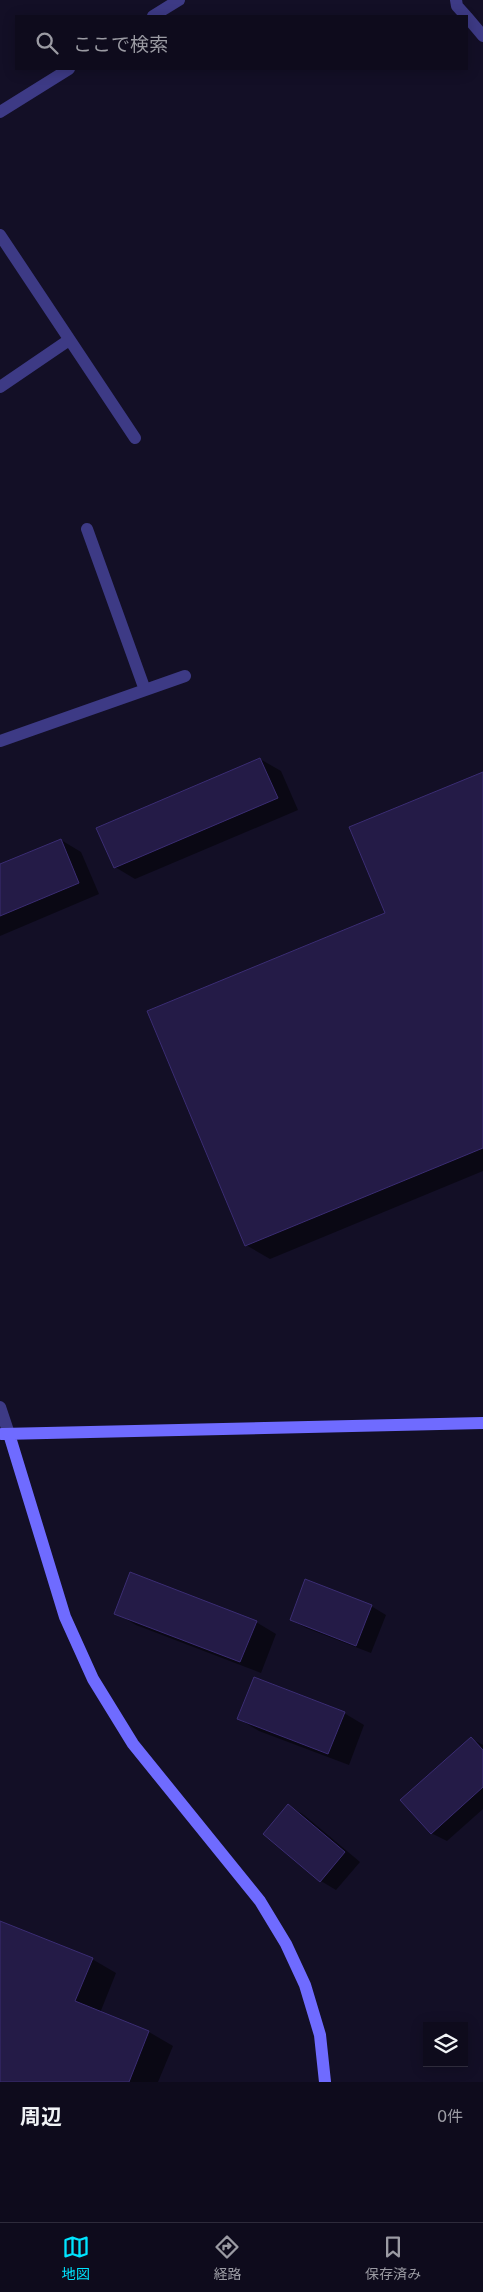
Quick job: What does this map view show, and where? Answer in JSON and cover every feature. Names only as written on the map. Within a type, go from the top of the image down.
[{"type":"street","points":[[155,15],[179,0]]},
{"type":"street","points":[[456,0],[457,6],[464,15]]},
{"type":"street","points":[[468,19],[483,36]]},
{"type":"street","points":[[0,112],[67,70]]},
{"type":"street","points":[[0,235],[135,438]]},
{"type":"street","points":[[0,386],[69,340]]},
{"type":"street","points":[[86,529],[144,690]]},
{"type":"street","points":[[0,742],[185,676]]},
{"type":"street","points":[[0,1407],[4,1434],[65,1616],[93,1680],[133,1744],[260,1901],[286,1944],[306,1985],[320,2035],[326,2082]]},
{"type":"street","points":[[4,1434],[483,1423]]},
{"type":"building","points":[[260,758],[278,798],[114,868],[96,828]]},
{"type":"building","points":[[483,772],[483,1148],[245,1246],[147,1011],[385,913],[349,827]]},
{"type":"building","points":[[61,839],[79,883],[0,916],[0,864]]},
{"type":"building","points":[[130,1572],[257,1621],[240,1662],[114,1614]]},
{"type":"building","points":[[305,1579],[372,1605],[356,1646],[290,1620]]},
{"type":"building","points":[[254,1677],[345,1712],[328,1754],[237,1719]]},
{"type":"building","points":[[471,1737],[483,1750],[483,1787],[431,1834],[400,1800]]},
{"type":"building","points":[[288,1804],[345,1852],[320,1882],[263,1834]]},
{"type":"building","points":[[0,1921],[93,1958],[75,2001],[149,2031],[129,2082],[0,2082]]}]
